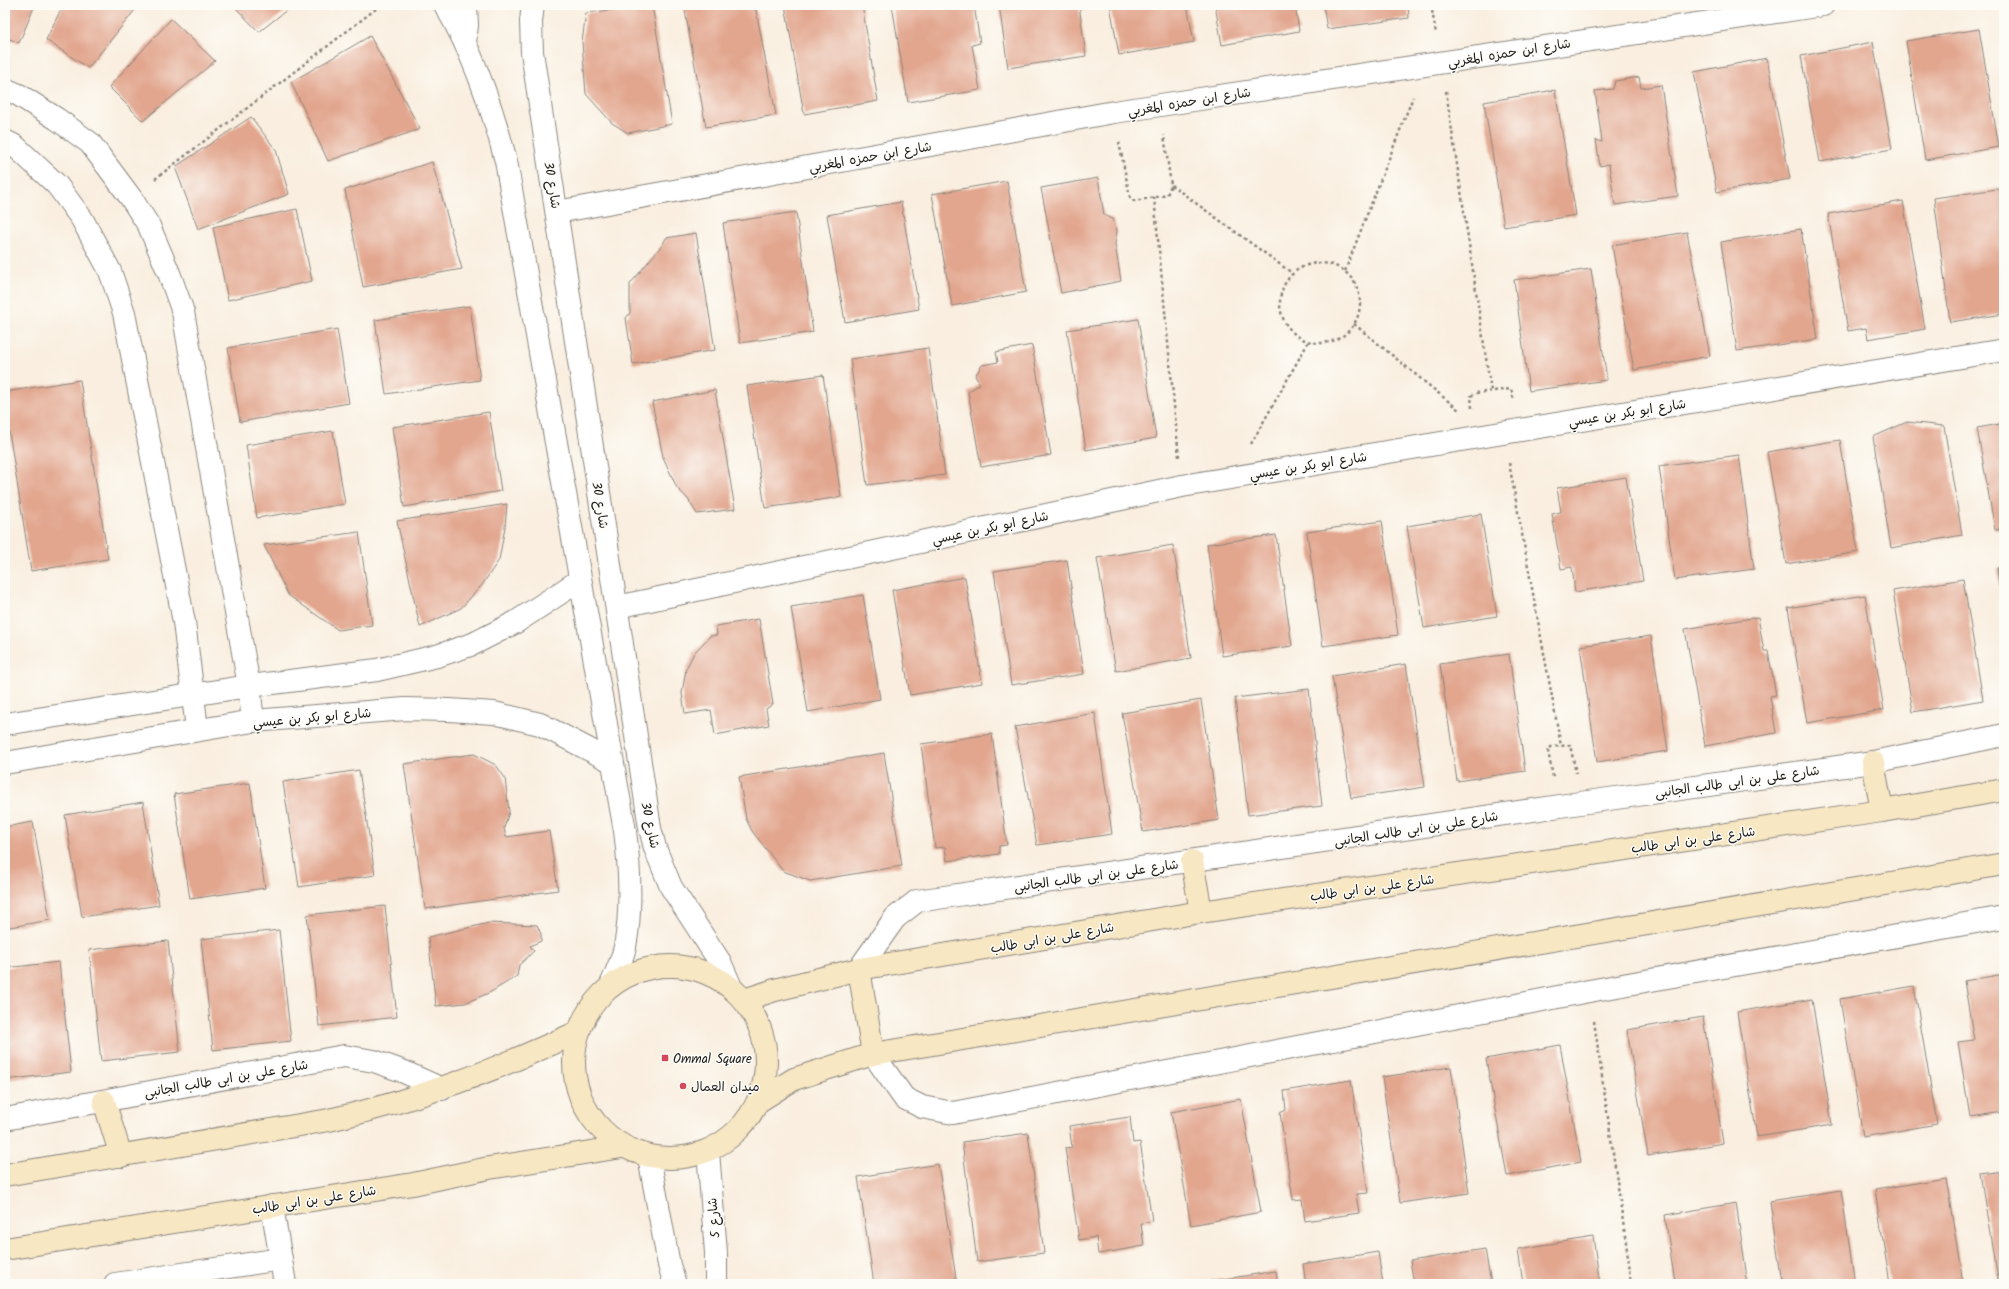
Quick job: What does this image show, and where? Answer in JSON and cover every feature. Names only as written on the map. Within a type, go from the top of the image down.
[{"type":"main road","points":[[1873,762],[1882,811]]},
{"type":"main road","name":"شارع على بن ابى طالب","points":[[738,993],[775,990],[859,969],[1201,912],[1882,811],[2004,790]]},
{"type":"main road","points":[[1192,861],[1201,912]]},
{"type":"main road","points":[[759,1101],[794,1079],[873,1054],[2004,864]]},
{"type":"main road","points":[[674,965],[707,973],[738,993],[762,1031],[766,1066],[759,1101],[746,1122],[729,1139],[708,1152],[679,1159],[649,1157],[622,1147],[597,1125],[580,1097],[573,1065],[578,1032],[591,1006],[611,985],[641,969],[674,965]]},
{"type":"main road","points":[[859,969],[873,1054]]},
{"type":"main road","points":[[5,1175],[329,1120],[373,1110],[442,1089],[505,1065],[578,1032]]},
{"type":"main road","points":[[104,1101],[121,1156]]},
{"type":"main road","name":"شارع على بن ابى طالب","points":[[5,1249],[413,1184],[489,1168],[622,1147]]},
{"type":"street","name":"شارع 30","points":[[445,5],[465,43],[486,95],[506,161],[611,761],[625,831],[630,870],[629,909],[625,948],[611,985]]},
{"type":"street","points":[[465,43],[467,25],[466,5]]},
{"type":"street","name":"شارع ابن حمزه المغربي","points":[[557,212],[1114,112],[1823,5]]},
{"type":"street","name":"شارع 30","points":[[529,10],[532,52],[650,828],[655,848],[671,887],[720,962],[738,993]]},
{"type":"street","points":[[5,89],[19,95],[57,119],[90,143],[131,198],[149,226],[169,273],[183,312],[249,686],[253,721]]},
{"type":"street","points":[[5,141],[15,146],[57,185],[82,219],[110,271],[124,313],[184,622],[197,730]]},
{"type":"street","name":"شارع ابو بكر بن عيسي","points":[[617,607],[1182,486],[2004,350]]},
{"type":"street","points":[[5,724],[193,696],[249,686],[378,670],[437,656],[473,644],[516,622],[580,580]]},
{"type":"street","name":"شارع ابو بكر بن عيسي","points":[[5,763],[253,721],[405,709],[494,713],[540,724],[611,761]]},
{"type":"street","name":"شارع على بن ابى طالب الجانبى","points":[[859,969],[895,918],[917,901],[1558,806],[1873,762],[2004,735]]},
{"type":"street","points":[[873,1054],[904,1098],[922,1107],[953,1113],[1589,992],[2004,917]]},
{"type":"street","name":"شارع على بن ابى طالب الجانبى","points":[[5,1119],[344,1056],[374,1061],[402,1070],[442,1089]]},
{"type":"street","name":"شارع 5","points":[[708,1152],[716,1253],[716,1284]]},
{"type":"street","points":[[649,1157],[669,1265],[675,1284]]},
{"type":"street","points":[[272,1206],[285,1284]]},
{"type":"street","points":[[115,1284],[281,1259]]},
{"type":"path","points":[[131,198],[381,5]]},
{"type":"path","points":[[1431,5],[1434,64],[1492,391]]},
{"type":"path","points":[[1345,271],[1434,64]]},
{"type":"path","points":[[1114,112],[1130,197],[1134,201],[1167,195],[1171,185],[1159,105]]},
{"type":"path","points":[[1171,185],[1292,273]]},
{"type":"path","points":[[1154,197],[1182,486]]},
{"type":"path","points":[[1324,262],[1335,265],[1345,271],[1353,280],[1358,290],[1360,302],[1354,324],[1348,332],[1329,342],[1309,342],[1298,337],[1289,329],[1283,318],[1280,306],[1280,295],[1284,283],[1292,273],[1301,266],[1324,262]]},
{"type":"path","points":[[1354,324],[1462,412]]},
{"type":"path","points":[[1232,477],[1309,342]]},
{"type":"path","points":[[1503,432],[1560,746]]},
{"type":"path","points":[[1558,806],[1548,751],[1551,747],[1570,745],[1572,748],[1580,803]]},
{"type":"path","points":[[1589,992],[1632,1284]]},
{"type":"building","points":[[5,5],[35,5],[19,43],[5,37]]},
{"type":"building","points":[[63,5],[139,5],[88,68],[46,40]]},
{"type":"building","points":[[233,5],[293,5],[259,32]]},
{"type":"building","points":[[652,5],[672,124],[628,133],[612,123],[586,94],[582,42],[586,13]]},
{"type":"building","points":[[684,5],[755,5],[776,115],[706,127]]},
{"type":"building","points":[[785,5],[862,5],[878,101],[804,114]]},
{"type":"building","points":[[892,5],[974,5],[980,43],[972,45],[980,90],[908,102]]},
{"type":"building","points":[[999,5],[1079,5],[1086,56],[1008,68]]},
{"type":"building","points":[[1110,5],[1187,5],[1194,42],[1119,55]]},
{"type":"building","points":[[1215,5],[1295,5],[1299,31],[1222,45]]},
{"type":"building","points":[[1323,5],[1408,5],[1409,18],[1327,29]]},
{"type":"building","points":[[171,19],[215,61],[143,121],[109,87]]},
{"type":"building","points":[[1979,29],[1999,147],[1925,160],[1906,41]]},
{"type":"building","points":[[370,36],[420,129],[328,161],[291,82]]},
{"type":"building","points":[[1873,42],[1892,149],[1820,162],[1801,56]]},
{"type":"building","points":[[1767,58],[1790,179],[1717,192],[1694,72]]},
{"type":"building","points":[[1639,77],[1641,88],[1661,85],[1678,196],[1615,205],[1609,164],[1600,166],[1596,140],[1602,142],[1595,91],[1613,89],[1615,81]]},
{"type":"building","points":[[1555,90],[1576,215],[1504,227],[1484,102]]},
{"type":"building","points":[[251,117],[276,150],[289,194],[198,229],[175,167]]},
{"type":"building","points":[[432,162],[462,269],[363,287],[345,190]]},
{"type":"building","points":[[1098,178],[1104,215],[1113,219],[1117,230],[1115,244],[1121,281],[1061,293],[1041,188]]},
{"type":"building","points":[[1007,181],[1026,292],[952,306],[932,194]]},
{"type":"building","points":[[2004,188],[2004,314],[1950,322],[1934,198]]},
{"type":"building","points":[[1903,201],[1925,329],[1868,339],[1866,328],[1848,331],[1828,214]]},
{"type":"building","points":[[901,202],[919,309],[845,322],[827,215]]},
{"type":"building","points":[[297,209],[312,281],[228,300],[213,227]]},
{"type":"building","points":[[796,212],[813,332],[740,343],[723,223]]},
{"type":"building","points":[[1801,229],[1818,339],[1737,351],[1721,242]]},
{"type":"building","points":[[1687,232],[1710,356],[1634,370],[1612,245]]},
{"type":"building","points":[[696,233],[715,350],[633,364],[626,318],[630,313],[630,284],[663,244],[666,238]]},
{"type":"building","points":[[1591,269],[1607,380],[1529,391],[1514,280]]},
{"type":"building","points":[[470,306],[480,380],[386,394],[375,320]]},
{"type":"building","points":[[1138,319],[1156,438],[1086,450],[1067,330]]},
{"type":"building","points":[[337,329],[349,403],[240,422],[228,348]]},
{"type":"building","points":[[1032,345],[1051,455],[981,467],[968,392],[980,384],[975,376],[982,365],[998,362],[996,352]]},
{"type":"building","points":[[928,348],[945,475],[867,485],[850,359]]},
{"type":"building","points":[[823,375],[841,497],[765,508],[747,386]]},
{"type":"building","points":[[80,380],[108,559],[31,571],[5,406],[5,392]]},
{"type":"building","points":[[715,390],[735,509],[697,514],[688,499],[677,488],[663,457],[652,402]]},
{"type":"building","points":[[489,412],[501,491],[404,507],[392,427]]},
{"type":"building","points":[[2004,416],[2004,529],[1995,530],[1977,428],[2000,424],[2001,417]]},
{"type":"building","points":[[1907,422],[1944,426],[1962,535],[1891,548],[1873,437]]},
{"type":"building","points":[[333,431],[345,504],[257,518],[246,445]]},
{"type":"building","points":[[1840,440],[1858,552],[1786,564],[1767,452]]},
{"type":"building","points":[[1739,455],[1754,569],[1675,580],[1659,466]]},
{"type":"building","points":[[1626,477],[1643,581],[1575,592],[1572,567],[1561,569],[1552,514],[1561,512],[1557,488]]},
{"type":"building","points":[[507,504],[505,527],[499,560],[482,585],[461,608],[420,627],[397,521]]},
{"type":"building","points":[[1481,514],[1497,616],[1424,628],[1407,526]]},
{"type":"building","points":[[1382,521],[1398,635],[1323,646],[1307,532]]},
{"type":"building","points":[[359,532],[372,625],[338,630],[288,595],[264,545]]},
{"type":"building","points":[[1276,535],[1292,646],[1222,656],[1207,544]]},
{"type":"building","points":[[1173,545],[1191,658],[1116,671],[1097,558]]},
{"type":"building","points":[[1067,560],[1084,674],[1011,685],[994,571]]},
{"type":"building","points":[[2004,567],[2004,614],[2003,614],[1997,568]]},
{"type":"building","points":[[965,577],[982,683],[910,695],[892,590]]},
{"type":"building","points":[[1963,579],[1983,700],[1913,712],[1893,591]]},
{"type":"building","points":[[863,595],[880,699],[808,712],[791,607]]},
{"type":"building","points":[[1865,595],[1884,710],[1807,723],[1788,608]]},
{"type":"building","points":[[1758,617],[1764,651],[1768,651],[1776,695],[1770,696],[1776,733],[1705,746],[1685,629]]},
{"type":"building","points":[[759,619],[773,704],[766,709],[769,725],[715,735],[711,710],[685,714],[682,693],[686,669],[694,653],[710,636],[717,635],[716,626]]},
{"type":"building","points":[[1651,636],[1668,751],[1597,762],[1580,646]]},
{"type":"building","points":[[1509,654],[1525,771],[1457,781],[1440,664]]},
{"type":"building","points":[[1406,664],[1425,787],[1351,798],[1332,676]]},
{"type":"building","points":[[1309,689],[1322,806],[1248,815],[1235,698]]},
{"type":"building","points":[[1201,700],[1219,820],[1143,832],[1122,713]]},
{"type":"building","points":[[1095,713],[1112,834],[1037,845],[1015,727]]},
{"type":"building","points":[[992,734],[1007,845],[999,846],[999,854],[947,861],[945,847],[935,848],[921,744]]},
{"type":"building","points":[[884,753],[902,866],[810,881],[783,871],[752,831],[746,819],[739,777]]},
{"type":"building","points":[[474,754],[496,765],[505,778],[509,812],[504,828],[506,837],[549,831],[558,890],[425,909],[404,764]]},
{"type":"building","points":[[359,770],[375,875],[299,887],[283,782]]},
{"type":"building","points":[[250,783],[265,888],[190,899],[174,794]]},
{"type":"building","points":[[143,802],[159,905],[82,917],[65,815]]},
{"type":"building","points":[[33,822],[50,920],[5,928],[5,827]]},
{"type":"building","points":[[385,906],[397,1017],[319,1026],[307,915]]},
{"type":"building","points":[[489,923],[537,925],[541,934],[541,941],[530,946],[534,951],[519,965],[517,976],[491,992],[465,1003],[436,1006],[428,937]]},
{"type":"building","points":[[279,930],[291,1041],[213,1050],[201,939]]},
{"type":"building","points":[[168,941],[180,1052],[101,1061],[89,950]]},
{"type":"building","points":[[59,962],[71,1072],[5,1080],[5,968]]},
{"type":"building","points":[[2004,974],[2004,1112],[1970,1117],[1958,1042],[1974,1040],[1964,981]]},
{"type":"building","points":[[1914,986],[1937,1124],[1863,1137],[1840,999]]},
{"type":"building","points":[[1812,999],[1832,1125],[1757,1137],[1737,1012]]},
{"type":"building","points":[[1703,1017],[1723,1143],[1648,1156],[1627,1030]]},
{"type":"building","points":[[1560,1045],[1581,1162],[1507,1176],[1486,1059]]},
{"type":"building","points":[[1451,1067],[1469,1193],[1400,1203],[1382,1077]]},
{"type":"building","points":[[1351,1080],[1368,1193],[1356,1194],[1359,1213],[1305,1221],[1302,1199],[1293,1200],[1280,1113],[1286,1110],[1284,1091]]},
{"type":"building","points":[[1241,1099],[1261,1212],[1191,1225],[1171,1112]]},
{"type":"building","points":[[1130,1117],[1133,1143],[1140,1142],[1152,1221],[1141,1223],[1144,1246],[1098,1254],[1096,1237],[1079,1240],[1065,1148],[1072,1147],[1069,1126]]},
{"type":"building","points":[[1028,1133],[1044,1253],[977,1262],[962,1142]]},
{"type":"building","points":[[938,1164],[957,1284],[874,1284],[858,1177]]},
{"type":"building","points":[[2004,1171],[2004,1284],[1999,1284],[1981,1174]]},
{"type":"building","points":[[1946,1178],[1963,1284],[1890,1284],[1875,1190]]},
{"type":"building","points":[[1841,1190],[1855,1284],[1782,1284],[1770,1201]]},
{"type":"building","points":[[1736,1203],[1748,1284],[1675,1284],[1665,1215]]},
{"type":"building","points":[[1593,1237],[1600,1284],[1523,1284],[1518,1249]]},
{"type":"building","points":[[1485,1249],[1491,1284],[1414,1284],[1410,1261]]},
{"type":"building","points":[[1378,1252],[1383,1284],[1306,1284],[1303,1264]]},
{"type":"building","points":[[1276,1271],[1278,1284],[1199,1284],[1199,1283]]},
{"type":"place","name":"Ommal Square","points":[[665,1058]]},
{"type":"place","name":"ميدان العمال","points":[[683,1086]]}]
